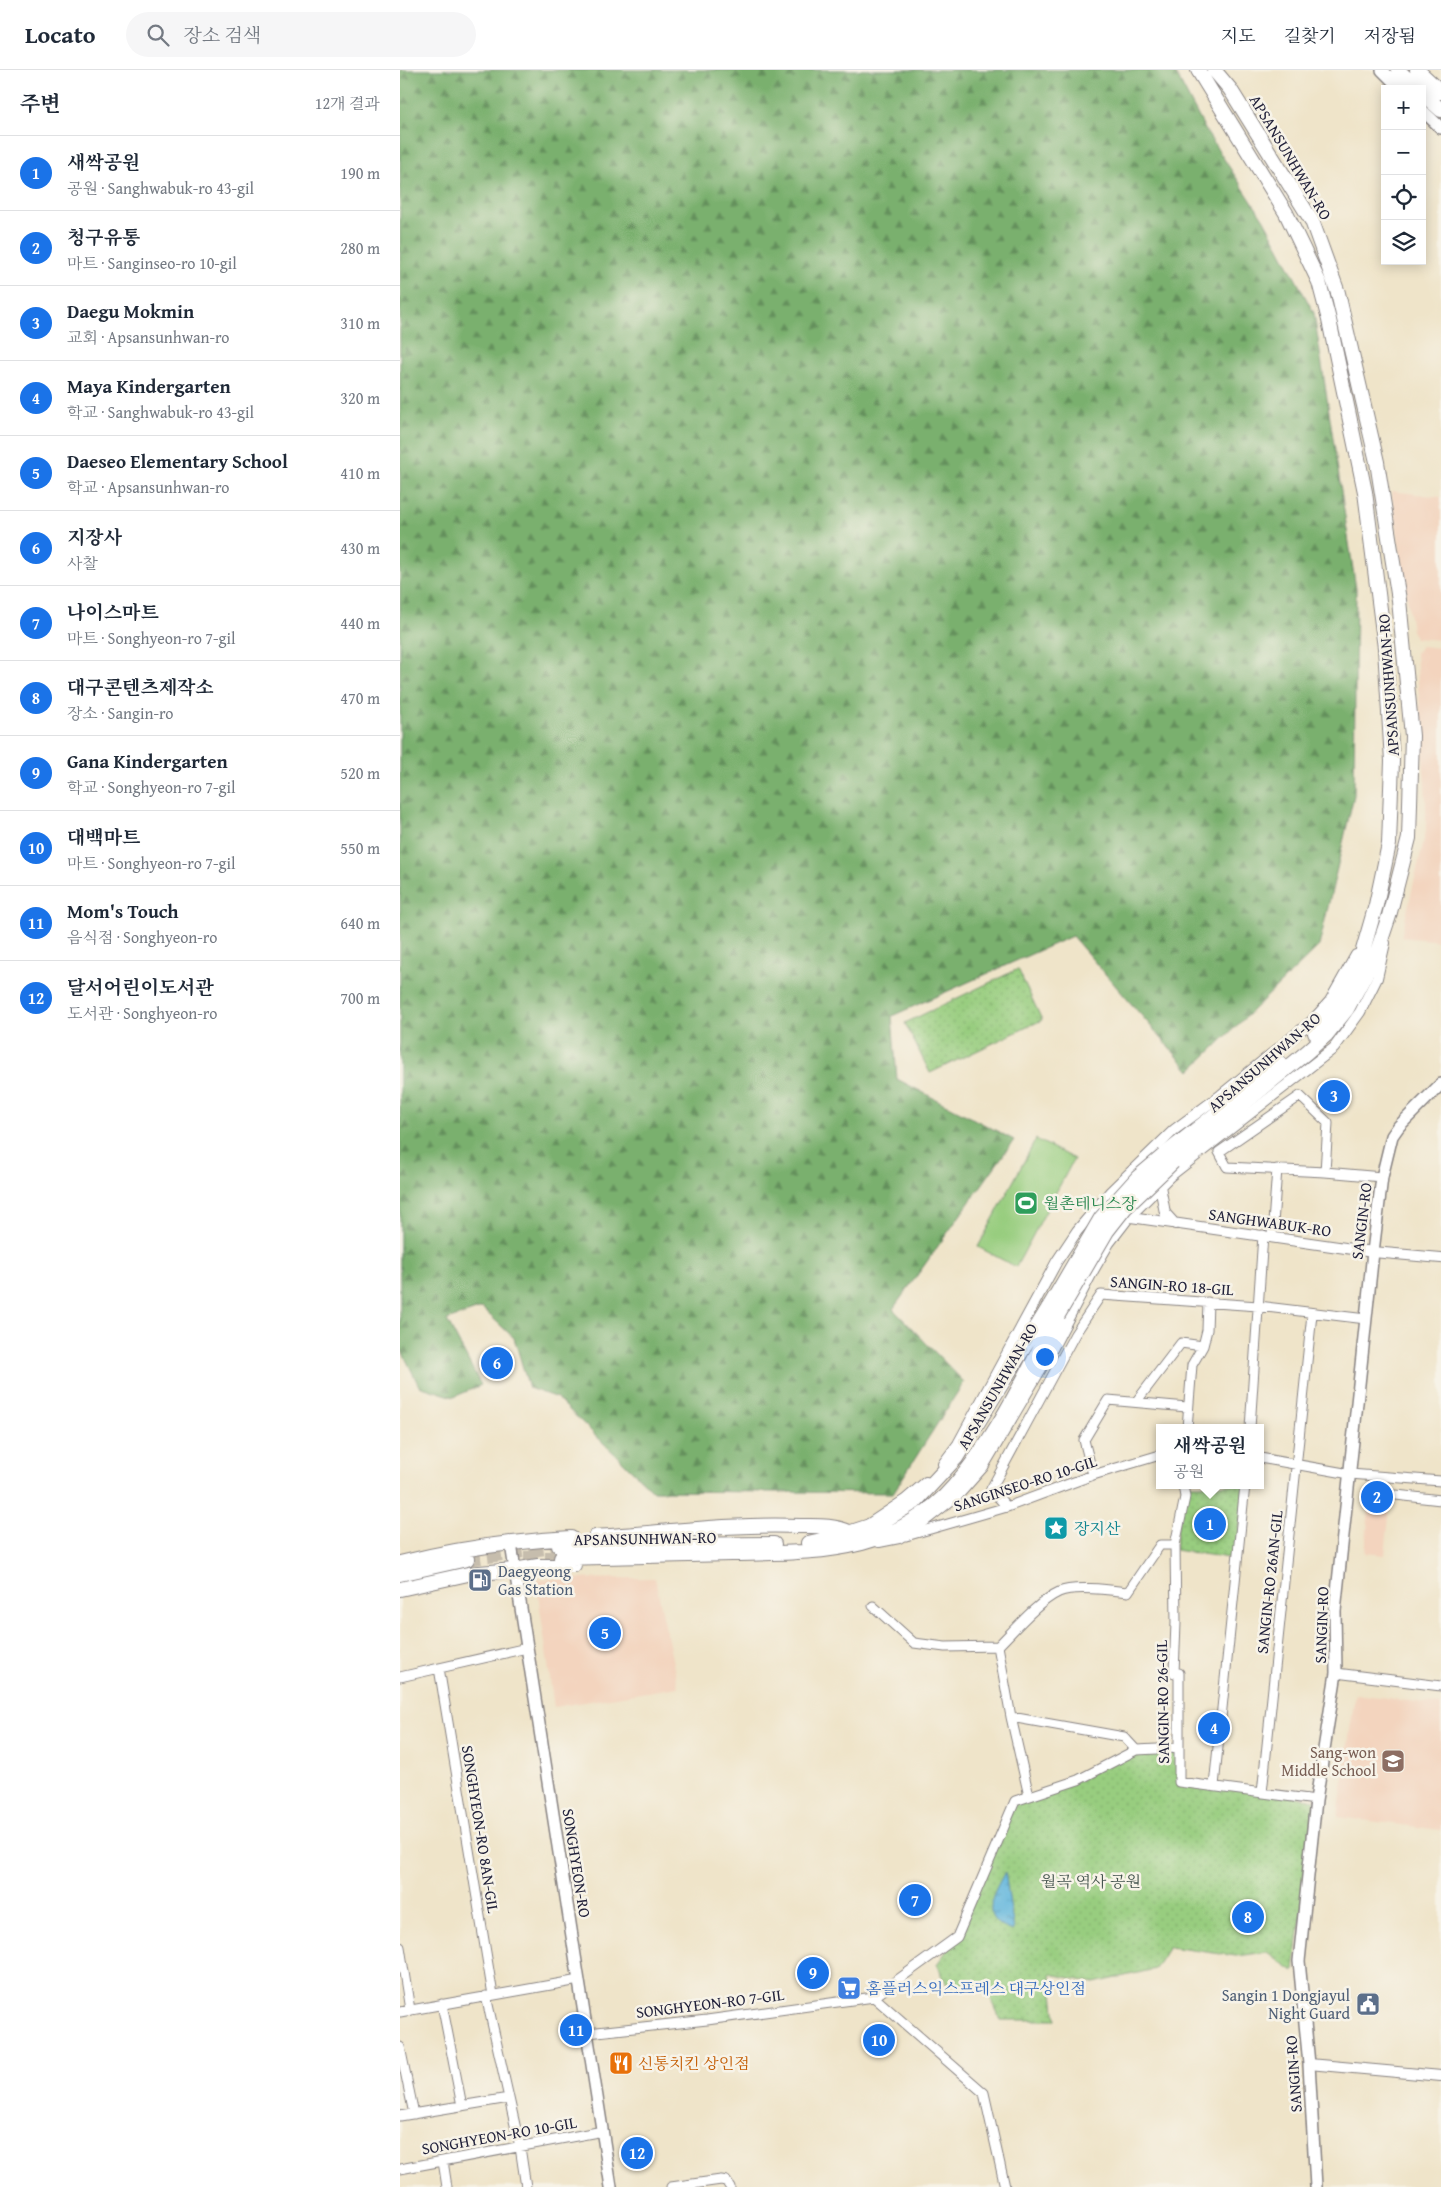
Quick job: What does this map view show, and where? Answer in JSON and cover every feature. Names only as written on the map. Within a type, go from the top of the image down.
[{"type":"highway","name":"APSANSUNHWAN-RO","points":[[1053,1311],[956,1458],[915,1502],[882,1522],[856,1531],[806,1543],[560,1552],[804,1552],[863,1543],[903,1527],[937,1503],[954,1487],[999,1423],[1053,1311],[1101,1218],[1138,1177],[1319,1030],[1353,978],[1359,964],[1374,911],[1389,844],[1392,761],[1385,648],[1365,492],[1329,320],[1319,282],[1286,213],[1198,70]]},
{"type":"highway","name":"APSANSUNHWAN-RO","points":[[1162,1157],[1280,1076],[1326,1035],[1347,1009],[1364,982],[1376,955],[1389,916],[1409,838],[1412,736],[1399,600],[1377,462],[1338,294],[1312,221],[1230,89],[1214,70]]},
{"type":"highway","points":[[1220,70],[1230,89]]},
{"type":"highway","points":[[1398,70],[1414,85]]},
{"type":"highway","points":[[1417,70],[1441,92]]},
{"type":"highway","points":[[1426,96],[1441,110]]},
{"type":"highway","points":[[400,1563],[439,1553],[511,1544],[753,1526],[824,1527],[856,1531]]},
{"type":"highway","points":[[400,1589],[468,1574],[538,1566],[612,1565],[821,1556],[835,1552],[844,1546]]},
{"type":"highway","points":[[400,1574],[468,1563],[400,1583]]},
{"type":"main road","points":[[1382,70],[1397,85]]},
{"type":"main road","points":[[1426,114],[1441,128]]},
{"type":"main road","name":"SANGIN-RO","points":[[1316,2187],[1309,2064],[1299,1961],[1316,1800],[1336,1673],[1335,1611],[1373,1252],[1382,1177],[1392,1136],[1399,1126],[1441,1084]]},
{"type":"main road","name":"SONGHYEON-RO","points":[[511,1544],[612,2187]]},
{"type":"street","points":[[863,1543],[898,1538],[937,1512],[959,1494],[982,1467],[1048,1357],[1097,1263],[1128,1218],[1163,1183],[1334,1048],[1360,1012],[1377,978],[1389,916]]},
{"type":"street","points":[[1325,1172],[1328,1123],[1300,1096],[1219,1152],[1227,1166],[1382,1177]]},
{"type":"street","points":[[1162,1157],[1149,1160],[1152,1171],[1163,1183],[1165,1213],[1175,1224]]},
{"type":"street","points":[[856,1531],[880,1514],[905,1500],[945,1462],[958,1444],[1061,1254],[1111,1191],[1162,1157]]},
{"type":"street","points":[[1250,1424],[1258,1306],[1276,1169]]},
{"type":"street","name":"SANGHWABUK-RO","points":[[1096,1210],[1128,1218],[1373,1252],[1441,1258]]},
{"type":"street","name":"SANGIN-RO 18-GIL","points":[[1007,1507],[991,1489],[1080,1326],[1101,1295],[1258,1306],[1366,1320]]},
{"type":"street","points":[[1187,1424],[1192,1365],[1203,1346],[1207,1330],[1208,1302]]},
{"type":"street","name":"SANGIN-RO 26AN-GIL","points":[[1262,1793],[1312,1314]]},
{"type":"street","points":[[1136,1402],[1181,1343],[1203,1346]]},
{"type":"street","points":[[1093,1475],[1084,1440],[1090,1427],[1108,1400],[1187,1407]]},
{"type":"street","name":"SANGINSEO-RO 10-GIL","points":[[898,1538],[1007,1507],[1093,1475],[1156,1457]]},
{"type":"street","points":[[1264,1459],[1350,1474],[1441,1481]]},
{"type":"street","name":"SANGIN-RO 26-GIL","points":[[1184,1489],[1185,1497],[1175,1545],[1176,1623],[1174,1673],[1179,1673],[1179,1782],[1316,1800]]},
{"type":"street","points":[[1214,1786],[1244,1489]]},
{"type":"street","points":[[1396,1495],[1441,1500]]},
{"type":"street","points":[[873,1606],[914,1643],[945,1647],[998,1646],[1037,1608],[1060,1592],[1096,1588],[1128,1592],[1160,1545],[1175,1545]]},
{"type":"street","points":[[998,1646],[1010,1717],[1029,1796]]},
{"type":"street","points":[[400,1677],[526,1648]]},
{"type":"street","name":"SONGHYEON-RO 8AN-GIL","points":[[439,1668],[490,1996],[520,2147],[526,2187]]},
{"type":"street","points":[[1336,1673],[1441,1686]]},
{"type":"street","points":[[1010,1717],[1124,1737],[1136,1750]]},
{"type":"street","name":"SONGHYEON-RO 7-GIL","points":[[588,2033],[707,2020],[874,1997],[957,1937],[1014,1801],[1078,1780],[1136,1750],[1179,1748]]},
{"type":"street","points":[[400,1947],[410,2010]]},
{"type":"street","points":[[400,2012],[579,1980]]},
{"type":"street","points":[[874,1997],[984,2093],[1005,2187]]},
{"type":"street","points":[[442,2004],[462,2106]]},
{"type":"street","points":[[400,2047],[414,2114]]},
{"type":"street","points":[[1309,2064],[1441,2076]]},
{"type":"street","points":[[400,2116],[509,2098]]},
{"type":"street","name":"SONGHYEON-RO 10-GIL","points":[[400,2169],[603,2132]]},
{"type":"street","points":[[443,2161],[447,2187]]},
{"type":"street","points":[[671,2187],[721,2180],[726,2181],[730,2187]]},
{"type":"shaded area","points":[[1391,491],[1441,497],[1441,640],[1415,638],[1412,630]]},
{"type":"shaded area","points":[[1421,646],[1441,648],[1441,941],[1401,937],[1426,831],[1426,800],[1416,653]]},
{"type":"shaded area","points":[[1371,1485],[1392,1488],[1385,1555],[1365,1553]]},
{"type":"shaded area","points":[[655,1578],[678,1687],[554,1707],[536,1579]]},
{"type":"shaded area","name":"Sang-won Middle School","points":[[1355,1694],[1441,1705],[1441,1830],[1338,1817]]},
{"type":"green space","points":[[400,70],[1174,70],[1207,133],[1264,220],[1314,313],[1356,589],[1354,795],[1319,946],[1190,1071],[1072,936],[892,1016],[897,1079],[1014,1140],[893,1309],[964,1382],[893,1493],[653,1491],[557,1398],[529,1388],[514,1338],[482,1308],[447,1320],[481,1385],[454,1397],[419,1386],[400,1347]]},
{"type":"green space","points":[[1018,969],[1042,1020],[930,1073],[905,1023]]},
{"type":"green space","name":"월촌테니스장","points":[[1036,1139],[1074,1159],[1016,1267],[978,1247]]},
{"type":"green space","points":[[1183,1489],[1245,1489],[1236,1559],[1175,1550]]},
{"type":"green space","name":"월곡 역사 공원","points":[[1179,1748],[1179,1781],[1316,1800],[1294,1971],[1267,1952],[1236,1956],[1169,1947],[1155,1969],[1094,1983],[1051,1974],[1056,2020],[1001,2020],[985,1986],[947,1985],[937,1964],[957,1937],[1015,1801],[1078,1780],[1136,1750]]},
{"type":"water","points":[[1005,1872],[1013,1931],[998,1924],[993,1919],[991,1912],[993,1898]]},
{"type":"tunnel","points":[[467,1559],[559,1546]]},
{"type":"tunnel","points":[[524,1558],[561,1558]]},
{"type":"place","name":"Daegu Mokmin","points":[[1334,1096]]},
{"type":"place","name":"월촌테니스장","points":[[1026,1203]]},
{"type":"place","name":"지장사","points":[[497,1363]]},
{"type":"place","name":"청구유통","points":[[1377,1497]]},
{"type":"place","name":"새싹공원","points":[[1210,1524]]},
{"type":"place","name":"장지산","points":[[1056,1528]]},
{"type":"place","name":"Daegyeong Gas Station","points":[[480,1580]]},
{"type":"place","name":"Daeseo Elementary School","points":[[605,1633]]},
{"type":"place","name":"Maya Kindergarten","points":[[1214,1728]]},
{"type":"place","name":"Sang-won Middle School","points":[[1393,1761]]},
{"type":"place","name":"나이스마트","points":[[915,1900]]},
{"type":"place","name":"대구콘텐츠제작소","points":[[1248,1917]]},
{"type":"place","name":"Gana Kindergarten","points":[[813,1973]]},
{"type":"place","name":"홈플러스익스프레스 대구상인점","points":[[849,1988]]},
{"type":"place","name":"Sangin 1 Dongjayul Night Guard","points":[[1368,2004]]},
{"type":"place","name":"Mom's Touch","points":[[576,2030]]},
{"type":"place","name":"대백마트","points":[[879,2040]]},
{"type":"place","name":"신통치킨 상인점","points":[[621,2063]]},
{"type":"place","name":"달서어린이도서관","points":[[637,2153]]}]
